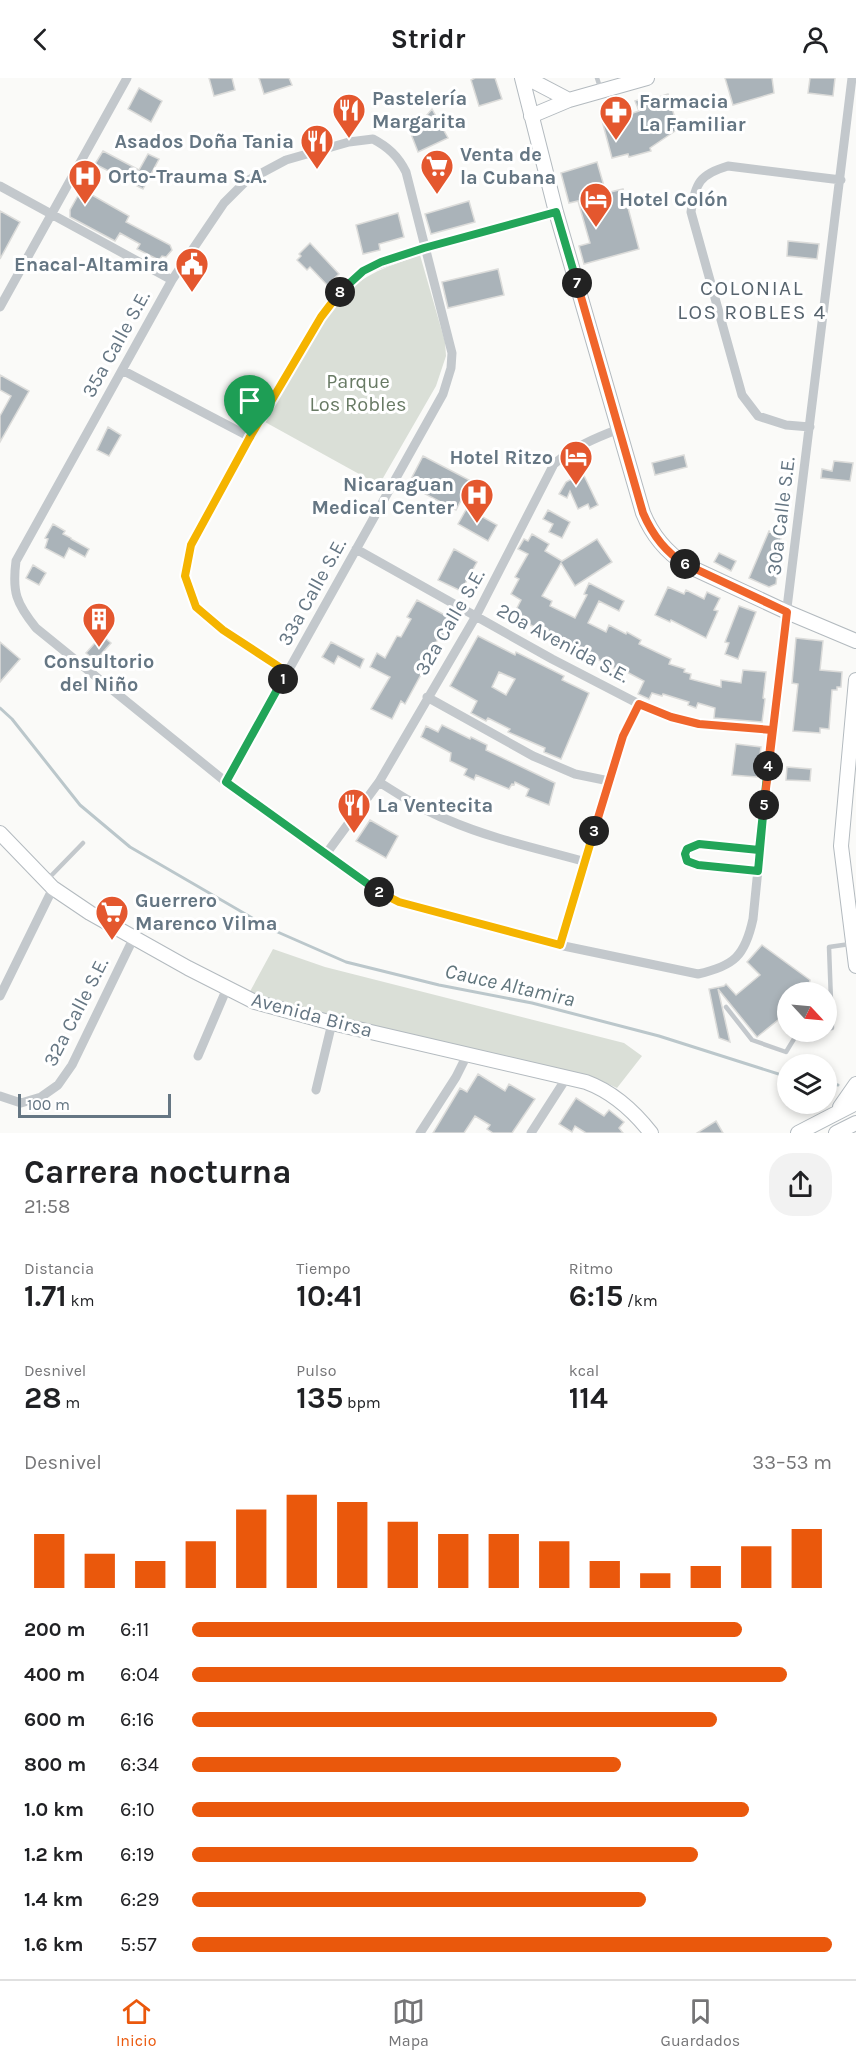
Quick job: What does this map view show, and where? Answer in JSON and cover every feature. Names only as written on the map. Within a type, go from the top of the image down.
[{"type":"street","points":[[0,307],[127,78]]},
{"type":"street","points":[[522,78],[556,212],[643,513],[650,529],[671,556],[686,565],[856,641]]},
{"type":"street","points":[[527,78],[568,100]]},
{"type":"street","points":[[531,116],[600,85],[647,78]]},
{"type":"street","name":"30a Calle S.E.","points":[[560,945],[698,974],[721,969],[739,955],[748,940],[753,919],[772,730],[852,78]]},
{"type":"street","name":"35a Calle S.E.","points":[[226,782],[36,628],[21,609],[14,579],[16,561],[172,280],[224,203],[245,182],[286,160],[361,139],[373,139],[392,151],[406,172],[424,248]]},
{"type":"street","points":[[810,427],[786,425],[758,416],[742,395],[691,212],[693,194],[702,177],[713,170],[728,166],[841,180]]},
{"type":"street","points":[[0,186],[172,280]]},
{"type":"street","points":[[287,672],[223,630],[196,607],[185,576],[191,545],[250,437],[333,298],[363,271],[381,262],[424,248],[556,212]]},
{"type":"street","name":"33a Calle S.E.","points":[[226,782],[443,394],[451,368],[452,353],[424,248]]},
{"type":"street","points":[[122,370],[250,437]]},
{"type":"street","name":"32a Calle S.E.","points":[[326,854],[379,782],[476,616],[554,464],[570,451],[619,429]]},
{"type":"street","name":"20a Avenida S.E.","points":[[356,549],[639,704],[671,717],[699,724],[772,730]]},
{"type":"street","points":[[856,680],[841,846],[856,966]]},
{"type":"street","points":[[428,698],[533,756],[575,774],[609,781]]},
{"type":"street","points":[[226,782],[373,889],[399,902],[560,945],[623,736],[639,704]]},
{"type":"street","points":[[379,782],[410,802],[448,820],[504,840],[586,862]]},
{"type":"street","name":"Avenida Birsa","points":[[0,833],[50,885],[90,913],[255,1002],[332,1023],[567,1077],[601,1088],[636,1114],[651,1133]]},
{"type":"street","points":[[758,871],[692,864],[687,861],[685,854],[687,849],[699,844],[759,850]]},
{"type":"street","points":[[0,996],[50,885]]},
{"type":"street","name":"32a Calle S.E.","points":[[0,1096],[21,1102],[41,1098],[58,1085],[72,1065],[134,937]]},
{"type":"street","points":[[198,1056],[227,988]]},
{"type":"street","points":[[316,1090],[332,1023]]},
{"type":"street","points":[[420,1133],[456,1077],[467,1055]]},
{"type":"street","points":[[531,1133],[567,1077]]},
{"type":"street","points":[[837,1112],[856,1084]]},
{"type":"street","points":[[837,1112],[856,1103]]},
{"type":"street","points":[[798,1133],[833,1114]]},
{"type":"street","points":[[836,1133],[856,1123]]},
{"type":"lane","points":[[50,885],[83,843]]},
{"type":"lane","points":[[830,982],[829,947],[853,944]]},
{"type":"lane","points":[[726,1006],[752,1040],[786,1052],[792,1042]]},
{"type":"green space","name":"Parque Los Robles","points":[[420,255],[445,342],[446,356],[436,386],[379,485],[265,422],[333,307],[343,296],[372,274]]},
{"type":"green space","points":[[273,949],[325,967],[624,1043],[642,1056],[617,1088],[588,1075],[247,997]]},
{"type":"building","points":[[209,78],[232,78],[235,90],[214,96]]},
{"type":"building","points":[[259,78],[289,78],[292,85],[264,94]]},
{"type":"building","points":[[495,78],[502,99],[479,106],[471,80]]},
{"type":"building","points":[[725,78],[772,78],[774,93],[733,105]]},
{"type":"building","points":[[810,78],[835,78],[833,96],[808,93]]},
{"type":"building","points":[[139,88],[162,101],[151,122],[128,109]]},
{"type":"building","points":[[668,94],[678,129],[650,148],[651,151],[629,157],[628,154],[612,158],[600,113],[616,109],[617,118],[639,111],[635,101],[649,96],[650,100]]},
{"type":"building","points":[[432,109],[448,138],[418,152],[411,134]]},
{"type":"building","points":[[103,151],[139,170],[148,154],[159,159],[143,189],[95,164]]},
{"type":"building","points":[[597,162],[606,193],[623,189],[639,249],[584,264],[579,246],[590,243],[578,201],[569,203],[561,173]]},
{"type":"building","points":[[85,191],[129,216],[126,222],[170,245],[172,250],[166,257],[162,256],[159,260],[137,249],[140,244],[120,233],[115,241],[70,217],[70,210],[80,192],[83,194]]},
{"type":"building","points":[[469,201],[475,222],[431,234],[425,214]]},
{"type":"building","points":[[0,211],[20,222],[0,259]]},
{"type":"building","points":[[398,213],[404,237],[379,244],[380,250],[363,254],[356,225]]},
{"type":"building","points":[[788,241],[819,244],[817,259],[787,256]]},
{"type":"building","points":[[310,243],[339,274],[327,285],[310,267],[307,270],[297,260],[301,256],[299,254]]},
{"type":"building","points":[[498,269],[504,295],[448,308],[442,282]]},
{"type":"building","points":[[0,375],[29,391],[0,442],[0,416],[11,396],[0,390]]},
{"type":"building","points":[[108,427],[121,435],[109,456],[97,450]]},
{"type":"building","points":[[684,455],[687,467],[655,475],[652,463]]},
{"type":"building","points":[[423,456],[471,481],[456,510],[408,485]]},
{"type":"building","points":[[834,461],[853,463],[850,481],[821,478],[822,469],[832,471]]},
{"type":"building","name":"Hotel Ritzo","points":[[579,465],[598,505],[590,509],[588,504],[578,509],[570,491],[567,498],[559,494],[566,482],[572,479],[568,470]]},
{"type":"building","name":"Nicaraguan Medical Center","points":[[467,508],[497,525],[488,541],[458,524]]},
{"type":"building","points":[[548,510],[570,522],[562,538],[549,532],[553,524],[543,519]]},
{"type":"building","points":[[53,524],[65,531],[63,534],[89,549],[85,557],[69,548],[64,558],[45,548],[48,539],[45,538]]},
{"type":"building","points":[[769,531],[781,536],[776,584],[769,587],[749,578]]},
{"type":"building","points":[[532,534],[549,544],[545,551],[562,561],[597,539],[612,562],[575,586],[561,563],[542,596],[552,601],[550,606],[575,618],[587,595],[584,594],[589,583],[624,601],[619,611],[599,601],[588,623],[606,632],[609,625],[626,634],[627,632],[641,640],[639,644],[671,659],[669,664],[685,669],[684,672],[691,674],[690,679],[721,687],[721,680],[741,683],[743,670],[766,672],[762,722],[714,718],[715,708],[698,703],[696,708],[688,705],[689,702],[663,694],[662,696],[652,693],[649,699],[638,694],[644,681],[625,671],[623,673],[590,655],[589,657],[513,616],[521,600],[511,594],[519,579],[515,577],[528,554],[518,549],[524,539],[528,541]]},
{"type":"building","points":[[454,549],[477,562],[461,591],[438,580]]},
{"type":"building","points":[[719,553],[736,561],[731,571],[714,562]]},
{"type":"building","points":[[33,565],[46,573],[39,585],[26,578]]},
{"type":"building","points":[[668,587],[684,594],[686,590],[704,599],[707,592],[720,598],[714,610],[718,611],[706,638],[671,620],[670,622],[655,615]]},
{"type":"building","points":[[417,600],[452,619],[430,654],[434,656],[425,673],[423,671],[405,704],[401,701],[392,719],[371,709],[390,677],[370,667],[377,653],[385,658],[397,636],[401,637],[411,619],[407,617]]},
{"type":"building","points":[[739,606],[756,612],[738,659],[725,654],[729,643],[725,642]]},
{"type":"building","name":"Consultorio del Niño","points":[[102,635],[111,643],[95,661],[86,653]]},
{"type":"building","points":[[478,636],[564,676],[562,680],[589,693],[561,759],[544,752],[545,748],[508,732],[510,729],[488,718],[486,721],[471,713],[477,701],[450,686]],"holes":[[[499,672],[515,679],[506,695],[492,687]]]},
{"type":"building","points":[[796,638],[823,641],[820,670],[842,672],[841,687],[832,690],[829,729],[820,728],[820,733],[793,731],[798,684],[792,683]]},
{"type":"building","points":[[0,642],[20,659],[0,682]]},
{"type":"building","points":[[331,642],[364,659],[360,668],[338,656],[334,664],[322,657]]},
{"type":"building","points":[[442,725],[487,745],[486,750],[555,783],[549,805],[526,796],[529,789],[515,782],[509,789],[476,775],[474,780],[464,775],[467,769],[450,761],[451,753],[421,737],[426,726],[438,732]]},
{"type":"building","points":[[736,744],[761,747],[757,777],[732,775]]},
{"type":"building","points":[[787,767],[811,769],[810,781],[786,780]]},
{"type":"building","name":"La Ventecita","points":[[370,820],[398,836],[386,858],[356,841]]},
{"type":"building","points":[[762,945],[810,980],[810,982],[777,982],[777,1021],[757,1037],[718,989],[730,1042],[719,1038],[709,989],[726,984],[736,995],[760,975],[747,962]]},
{"type":"building","points":[[478,1074],[505,1091],[509,1084],[535,1099],[512,1133],[493,1133],[487,1129],[490,1125],[475,1116],[464,1133],[433,1133],[460,1088],[467,1092]]},
{"type":"building","points":[[576,1098],[604,1116],[609,1110],[624,1122],[619,1128],[623,1133],[586,1133],[575,1126],[572,1132],[559,1124]]},
{"type":"building","points":[[716,1121],[723,1133],[697,1133]]},
{"type":"waterway","name":"Cauce Altamira","points":[[0,708],[12,719],[80,805],[130,847],[273,930],[346,962],[439,985],[532,1003],[659,1036],[777,1074]]},
{"type":"place","name":"Pastelería Margarita","points":[[349,139]]},
{"type":"place","name":"Farmacia La Familiar","points":[[616,141]]},
{"type":"place","name":"Asados Doña Tania","points":[[317,170]]},
{"type":"place","name":"Venta de la Cubana","points":[[437,195]]},
{"type":"place","name":"Orto-Trauma S.A.","points":[[85,205]]},
{"type":"place","name":"Hotel Colón","points":[[596,228]]},
{"type":"place","name":"Enacal-Altamira","points":[[192,293]]},
{"type":"place","name":"Hotel Ritzo","points":[[576,486]]},
{"type":"place","name":"Nicaraguan Medical Center","points":[[477,524]]},
{"type":"place","name":"Consultorio del Niño","points":[[99,648]]},
{"type":"place","name":"La Ventecita","points":[[354,834]]},
{"type":"place","name":"Guerrero Marenco Vilma","points":[[112,941]]},
{"type":"district","name":"COLONIAL LOS ROBLES 4","points":[[752,300]]},
{"type":"route","points":[[556,212],[643,513],[650,529],[671,556],[787,612],[758,871],[692,864],[687,861],[685,854],[687,849],[699,844],[759,850],[772,730],[699,724],[671,717],[639,704],[623,736],[560,945],[399,902],[373,889],[226,782],[287,672],[223,630],[196,607],[185,576],[191,545],[250,437],[333,298],[363,271],[411,252],[556,212]]}]
